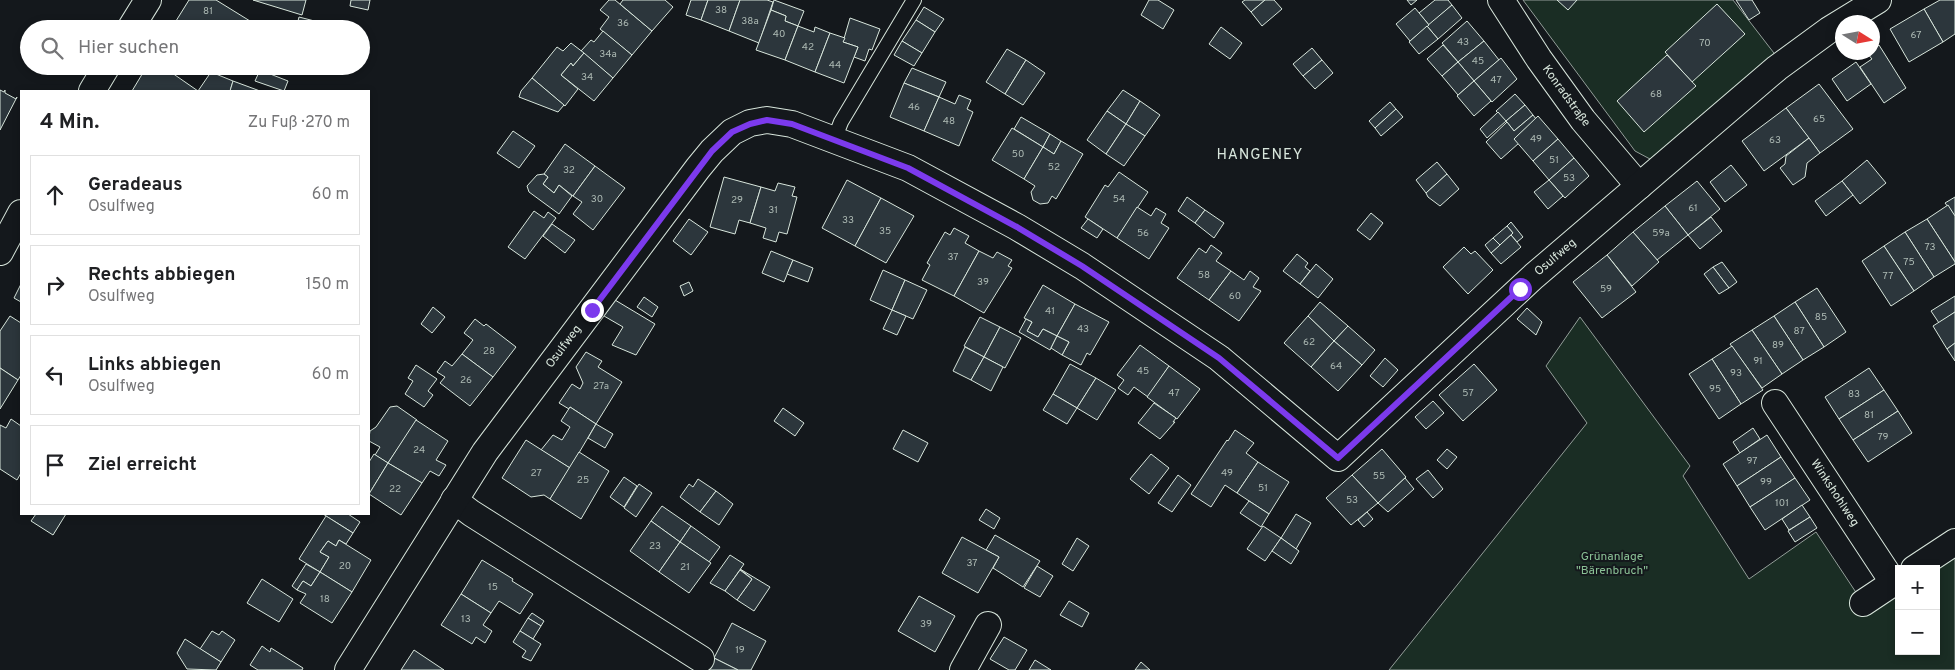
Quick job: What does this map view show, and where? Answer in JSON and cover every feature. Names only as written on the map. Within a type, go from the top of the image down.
[{"type":"street","points":[[136,20],[148,0]]},
{"type":"street","name":"Konradstraße","points":[[1501,0],[1539,59],[1583,120],[1639,186]]},
{"type":"street","name":"Osulfweg","points":[[348,670],[485,452],[712,151],[732,132],[750,124],[767,120],[792,124],[908,168],[1017,227],[1082,266],[1219,358],[1338,458],[1534,276],[1777,68],[1829,30],[1878,0]]},
{"type":"street","points":[[93,90],[102,75]]},
{"type":"street","points":[[0,252],[20,215]]},
{"type":"street","name":"Winkshohlweg","points":[[1775,403],[1895,567]]},
{"type":"street","points":[[454,500],[471,513],[701,659]]},
{"type":"street","points":[[1920,565],[1955,542]]},
{"type":"street","points":[[1863,603],[1895,582]]},
{"type":"street","points":[[963,670],[988,625]]},
{"type":"lane","points":[[834,140],[841,122],[914,0]]},
{"type":"green space","points":[[1523,0],[1733,0],[1777,57],[1650,159],[1635,151]]},
{"type":"green space","name":"Grünanlage \"Bärenbruch\"","points":[[1580,317],[1690,466],[1683,476],[1749,579],[1816,532],[1863,603],[1895,582],[1895,655],[1940,655],[1939,565],[1955,542],[1955,670],[1389,670],[1587,423],[1546,366]]},
{"type":"building","points":[[189,0],[216,0],[248,20],[177,20]]},
{"type":"building","points":[[253,0],[306,0],[302,15]]},
{"type":"building","points":[[351,0],[370,0],[368,10],[350,6]]},
{"type":"building","points":[[609,0],[615,0],[652,31],[632,55],[600,29],[609,17],[600,10]]},
{"type":"building","points":[[623,0],[665,0],[673,7],[652,31],[620,4]]},
{"type":"building","points":[[691,0],[708,0],[701,20],[686,15]]},
{"type":"building","points":[[708,0],[740,0],[729,31],[701,20]]},
{"type":"building","points":[[740,0],[767,0],[773,2],[759,43],[729,31]]},
{"type":"building","points":[[774,0],[804,11],[798,26],[785,21],[786,16],[771,10]]},
{"type":"building","points":[[1149,0],[1158,0],[1174,10],[1163,29],[1141,15]]},
{"type":"building","points":[[1245,0],[1265,0],[1251,12],[1242,2]]},
{"type":"building","points":[[1265,0],[1274,0],[1282,9],[1262,26],[1251,12]]},
{"type":"building","points":[[1407,0],[1417,0],[1411,5]]},
{"type":"building","points":[[1435,0],[1448,0],[1452,5],[1429,25],[1419,13]]},
{"type":"building","points":[[1557,0],[1577,0],[1568,10]]},
{"type":"building","points":[[1736,0],[1752,0],[1760,13],[1749,20]]},
{"type":"building","points":[[1940,0],[1955,0],[1955,34],[1943,42],[1924,9]]},
{"type":"building","points":[[1717,4],[1745,34],[1692,82],[1665,52]]},
{"type":"building","points":[[1452,5],[1462,18],[1438,39],[1427,26]]},
{"type":"building","points":[[924,7],[944,19],[935,32],[916,20]]},
{"type":"building","points":[[1415,8],[1429,25],[1410,41],[1396,24]]},
{"type":"building","points":[[1924,9],[1943,42],[1909,62],[1890,29]]},
{"type":"building","points":[[771,10],[786,16],[785,21],[798,26],[785,60],[756,50]]},
{"type":"building","points":[[299,17],[311,20],[298,20]]},
{"type":"building","points":[[850,18],[880,29],[872,50],[869,49],[865,61],[854,57],[858,47],[843,42]]},
{"type":"building","points":[[916,20],[935,32],[922,53],[902,41]]},
{"type":"building","points":[[1467,21],[1484,41],[1458,62],[1442,43]]},
{"type":"building","points":[[798,26],[814,32],[815,27],[830,33],[815,72],[785,60]]},
{"type":"building","points":[[1427,26],[1438,39],[1419,54],[1409,42]]},
{"type":"building","points":[[1221,27],[1242,43],[1230,59],[1209,44]]},
{"type":"building","points":[[603,31],[632,55],[613,78],[581,51],[591,40],[594,42]]},
{"type":"building","points":[[830,33],[845,38],[843,42],[858,47],[844,83],[815,72]]},
{"type":"building","points":[[902,41],[922,53],[914,66],[894,55]]},
{"type":"building","points":[[1484,41],[1499,60],[1474,81],[1458,62]]},
{"type":"building","points":[[571,43],[584,53],[573,66],[571,63],[561,75],[578,89],[565,106],[532,78],[557,47],[563,51]]},
{"type":"building","points":[[1443,45],[1458,62],[1442,76],[1427,59]]},
{"type":"building","points":[[1880,47],[1906,88],[1884,103],[1860,67],[1870,60],[1880,60]]},
{"type":"building","points":[[1312,48],[1322,60],[1303,76],[1293,64]]},
{"type":"building","points":[[1007,49],[1026,60],[1005,94],[986,82]]},
{"type":"building","points":[[584,53],[613,78],[594,101],[561,75],[571,63],[573,66]]},
{"type":"building","points":[[1667,55],[1696,86],[1644,132],[1617,101]]},
{"type":"building","points":[[1501,58],[1517,79],[1492,102],[1474,81]]},
{"type":"building","points":[[1026,60],[1045,73],[1023,105],[1005,94]]},
{"type":"building","points":[[1322,60],[1333,73],[1315,89],[1303,76]]},
{"type":"building","points":[[1458,62],[1474,81],[1458,95],[1442,76]]},
{"type":"building","points":[[1856,62],[1871,84],[1847,101],[1832,79]]},
{"type":"building","points":[[912,68],[946,82],[939,97],[904,83]]},
{"type":"building","points":[[142,75],[175,75],[197,90],[133,90]]},
{"type":"building","points":[[209,75],[218,75],[233,81],[230,90],[199,90]]},
{"type":"building","points":[[258,75],[273,75],[288,81],[284,90],[281,90],[255,81]]},
{"type":"building","points":[[532,78],[564,105],[558,112],[519,97],[521,91]]},
{"type":"building","points":[[233,81],[257,90],[230,90]]},
{"type":"building","points":[[1474,81],[1491,101],[1474,116],[1457,96]]},
{"type":"building","points":[[904,83],[939,97],[924,131],[890,117]]},
{"type":"building","points":[[1819,84],[1853,129],[1820,153],[1786,108]]},
{"type":"building","points":[[0,90],[4,92],[5,90],[5,93],[16,99],[0,130]]},
{"type":"building","points":[[1123,90],[1140,101],[1126,124],[1107,111]]},
{"type":"building","points":[[1515,94],[1525,105],[1506,121],[1496,111]]},
{"type":"building","points":[[959,95],[971,100],[967,109],[973,112],[959,146],[924,131],[939,97],[955,104]]},
{"type":"building","points":[[1140,101],[1160,115],[1145,136],[1126,124]]},
{"type":"building","points":[[1390,102],[1396,109],[1375,128],[1369,121]]},
{"type":"building","points":[[1525,105],[1533,115],[1514,131],[1506,121]]},
{"type":"building","points":[[1786,108],[1809,138],[1764,171],[1742,141]]},
{"type":"building","points":[[1396,109],[1403,117],[1381,136],[1375,128]]},
{"type":"building","points":[[1107,111],[1126,124],[1106,154],[1087,140]]},
{"type":"building","points":[[1498,112],[1506,121],[1487,138],[1480,129]]},
{"type":"building","points":[[1533,115],[1536,119],[1514,139],[1519,143],[1501,159],[1486,142],[1507,122],[1514,131]]},
{"type":"building","points":[[1538,116],[1558,139],[1533,161],[1514,139]]},
{"type":"building","points":[[1021,117],[1050,134],[1043,147],[1014,129]]},
{"type":"building","points":[[1126,124],[1145,136],[1124,166],[1106,154]]},
{"type":"building","points":[[1012,128],[1043,147],[1024,179],[992,160]]},
{"type":"building","points":[[513,131],[535,146],[519,168],[497,153]]},
{"type":"building","points":[[1050,134],[1061,141],[1054,154],[1043,147]]},
{"type":"building","points":[[1809,138],[1820,153],[1807,163],[1805,177],[1793,185],[1780,168],[1785,164],[1786,156]]},
{"type":"building","points":[[1558,139],[1574,158],[1549,180],[1533,161]]},
{"type":"building","points":[[1061,141],[1083,154],[1056,199],[1052,196],[1048,203],[1040,204],[1033,200],[1031,192],[1035,186],[1024,179],[1043,147],[1054,154]]},
{"type":"building","points":[[565,144],[595,166],[573,196],[559,185],[554,193],[543,184],[548,177],[544,174]]},
{"type":"building","points":[[1574,158],[1589,176],[1565,198],[1549,180]]},
{"type":"building","points":[[1867,160],[1886,183],[1860,204],[1842,181]]},
{"type":"building","points":[[1437,162],[1447,174],[1426,193],[1416,180]]},
{"type":"building","points":[[1731,165],[1747,185],[1725,202],[1710,182]]},
{"type":"building","points":[[595,166],[625,188],[593,230],[573,214],[582,202],[573,196]]},
{"type":"building","points":[[1119,172],[1148,192],[1117,238],[1085,217],[1105,185],[1108,187]]},
{"type":"building","points":[[544,174],[548,177],[543,184],[554,193],[559,185],[572,196],[559,214],[529,192],[527,186],[537,175]]},
{"type":"building","points":[[1447,174],[1459,189],[1440,206],[1428,197],[1426,193]]},
{"type":"building","points":[[724,177],[761,187],[750,223],[739,220],[735,234],[710,227]]},
{"type":"building","points":[[847,180],[881,198],[855,246],[822,228]]},
{"type":"building","points":[[1549,180],[1563,196],[1548,209],[1534,192]]},
{"type":"building","points":[[1697,181],[1720,209],[1688,235],[1665,206]]},
{"type":"building","points":[[1842,181],[1853,195],[1826,216],[1815,201]]},
{"type":"building","points":[[778,183],[795,187],[792,196],[797,197],[787,234],[779,232],[776,242],[763,238],[766,228],[750,223],[761,187],[775,191]]},
{"type":"building","points":[[1187,197],[1205,210],[1195,223],[1178,211]]},
{"type":"building","points":[[1955,197],[1955,216],[1945,203]]},
{"type":"building","points":[[881,198],[914,216],[886,263],[855,246]]},
{"type":"building","points":[[1948,205],[1955,216],[1955,262],[1927,219]]},
{"type":"building","points":[[1665,206],[1688,235],[1657,260],[1633,232]]},
{"type":"building","points":[[1137,207],[1151,216],[1156,208],[1166,214],[1161,223],[1169,228],[1149,259],[1117,238]]},
{"type":"building","points":[[1205,210],[1224,223],[1214,238],[1195,223]]},
{"type":"building","points":[[534,211],[544,218],[548,212],[556,218],[525,259],[508,247]]},
{"type":"building","points":[[1371,213],[1383,223],[1370,240],[1357,230]]},
{"type":"building","points":[[1711,217],[1722,231],[1700,249],[1688,235]]},
{"type":"building","points":[[689,219],[708,232],[691,255],[673,241]]},
{"type":"building","points":[[1088,219],[1103,229],[1097,238],[1081,228]]},
{"type":"building","points":[[1927,219],[1955,262],[1955,264],[1934,277],[1905,232]]},
{"type":"building","points":[[1511,222],[1523,237],[1517,242],[1507,226]]},
{"type":"building","points":[[552,224],[575,240],[565,253],[543,236]]},
{"type":"building","points":[[1507,226],[1513,233],[1500,245],[1493,238]]},
{"type":"building","points":[[954,228],[969,236],[965,243],[979,251],[954,296],[922,280],[930,265],[927,263],[945,232],[950,235]]},
{"type":"building","points":[[1633,232],[1659,262],[1632,286],[1607,255]]},
{"type":"building","points":[[1905,232],[1934,277],[1914,291],[1884,246]]},
{"type":"building","points":[[1511,235],[1521,247],[1501,264],[1491,253]]},
{"type":"building","points":[[1493,238],[1500,245],[1491,253],[1485,245]]},
{"type":"building","points":[[1211,245],[1222,253],[1216,261],[1231,271],[1209,300],[1177,278],[1199,248],[1206,253]]},
{"type":"building","points":[[1884,246],[1914,291],[1891,306],[1862,261]]},
{"type":"building","points":[[1464,247],[1471,254],[1475,251],[1493,270],[1468,294],[1443,267]]},
{"type":"building","points":[[771,251],[793,260],[784,282],[762,273]]},
{"type":"building","points":[[979,251],[993,258],[997,252],[1012,260],[1008,266],[1012,268],[984,313],[954,296]]},
{"type":"building","points":[[1297,254],[1308,263],[1305,267],[1310,271],[1300,284],[1283,271]]},
{"type":"building","points":[[1607,255],[1636,292],[1602,318],[1573,282]]},
{"type":"building","points":[[793,260],[813,268],[808,282],[787,274]]},
{"type":"building","points":[[1722,262],[1737,282],[1729,288],[1713,267]]},
{"type":"building","points":[[1316,264],[1333,279],[1318,298],[1300,284]]},
{"type":"building","points":[[1713,267],[1729,288],[1719,294],[1704,274]]},
{"type":"building","points":[[883,270],[905,280],[892,310],[870,300]]},
{"type":"building","points":[[1231,271],[1244,280],[1250,271],[1259,278],[1253,287],[1261,291],[1239,321],[1209,300]]},
{"type":"building","points":[[905,280],[927,290],[913,319],[892,310]]},
{"type":"building","points":[[689,282],[693,291],[684,296],[680,286]]},
{"type":"building","points":[[1043,285],[1075,304],[1057,336],[1043,329],[1038,337],[1027,331],[1032,322],[1024,318]]},
{"type":"building","points":[[20,286],[20,301],[14,298]]},
{"type":"building","points":[[1817,288],[1846,332],[1824,347],[1795,302]]},
{"type":"building","points":[[1955,296],[1955,312],[1939,323],[1931,311]]},
{"type":"building","points":[[644,297],[658,307],[652,317],[637,307]]},
{"type":"building","points":[[615,300],[655,324],[636,355],[612,345],[623,327],[604,316]]},
{"type":"building","points":[[1320,302],[1348,326],[1334,341],[1308,316]]},
{"type":"building","points":[[1795,302],[1824,347],[1803,360],[1774,316]]},
{"type":"building","points":[[1075,304],[1109,322],[1090,355],[1087,353],[1081,365],[1062,355],[1069,342],[1057,336]]},
{"type":"building","points":[[433,307],[445,317],[432,333],[421,324]]},
{"type":"building","points":[[1527,308],[1542,322],[1536,335],[1517,319]]},
{"type":"building","points":[[892,310],[906,316],[897,335],[883,329]]},
{"type":"building","points":[[1955,312],[1955,343],[1947,349],[1933,326]]},
{"type":"building","points":[[10,316],[20,322],[20,377],[18,380],[0,368],[0,331]]},
{"type":"building","points":[[1308,316],[1334,341],[1311,367],[1284,343]]},
{"type":"building","points":[[1774,316],[1803,360],[1782,374],[1752,330]]},
{"type":"building","points":[[980,317],[1000,327],[984,357],[964,346]]},
{"type":"building","points":[[475,319],[484,326],[486,324],[516,347],[493,377],[462,354],[473,340],[464,333]]},
{"type":"building","points":[[1026,319],[1032,322],[1027,331],[1038,337],[1043,329],[1057,336],[1050,350],[1019,332]]},
{"type":"building","points":[[1348,326],[1375,350],[1362,365],[1334,341]]},
{"type":"building","points":[[1000,327],[1021,338],[1005,368],[984,357]]},
{"type":"building","points":[[1752,330],[1782,374],[1762,388],[1730,344]]},
{"type":"building","points":[[1057,336],[1069,342],[1062,355],[1051,348]]},
{"type":"building","points":[[1334,341],[1362,365],[1338,391],[1311,367]]},
{"type":"building","points":[[1955,343],[1955,361],[1947,349]]},
{"type":"building","points":[[1140,345],[1169,366],[1148,397],[1134,387],[1128,395],[1118,388],[1124,380],[1117,375]]},
{"type":"building","points":[[1732,346],[1763,390],[1741,404],[1712,359]]},
{"type":"building","points":[[965,347],[984,357],[971,380],[953,371]]},
{"type":"building","points":[[586,352],[602,361],[598,367],[622,382],[596,424],[570,407],[569,409],[559,403],[572,384],[580,389],[583,383],[576,367]]},
{"type":"building","points":[[462,354],[493,377],[470,406],[440,383],[445,377],[437,372],[445,361],[452,366]]},
{"type":"building","points":[[984,357],[1003,367],[991,391],[971,380]]},
{"type":"building","points":[[1385,358],[1398,370],[1383,387],[1370,376]]},
{"type":"building","points":[[1712,359],[1741,404],[1719,419],[1689,374]]},
{"type":"building","points":[[1070,364],[1096,378],[1077,408],[1053,394]]},
{"type":"building","points":[[1474,364],[1497,390],[1463,421],[1439,395]]},
{"type":"building","points":[[416,365],[437,379],[428,391],[433,395],[424,407],[405,394],[413,381],[408,378]]},
{"type":"building","points":[[1169,366],[1200,389],[1177,419],[1147,397]]},
{"type":"building","points":[[0,368],[18,380],[0,409]]},
{"type":"building","points":[[1869,368],[1884,390],[1839,419],[1825,397]]},
{"type":"building","points":[[1096,378],[1116,390],[1097,420],[1077,408]]},
{"type":"building","points":[[1884,390],[1898,411],[1853,440],[1839,419]]},
{"type":"building","points":[[1053,394],[1077,408],[1067,424],[1043,410]]},
{"type":"building","points":[[1433,401],[1444,413],[1426,429],[1415,417]]},
{"type":"building","points":[[1154,403],[1176,418],[1173,422],[1175,422],[1160,439],[1138,423]]},
{"type":"building","points":[[397,406],[417,420],[388,463],[375,455],[380,447],[370,442],[370,431],[376,427],[390,407]]},
{"type":"building","points":[[570,407],[596,424],[570,468],[541,450],[553,435],[562,440],[570,427],[561,421]]},
{"type":"building","points":[[783,408],[804,423],[795,436],[774,421]]},
{"type":"building","points":[[1898,411],[1912,433],[1868,462],[1853,440]]},
{"type":"building","points":[[11,419],[20,425],[20,475],[17,480],[0,469],[0,425],[6,428]]},
{"type":"building","points":[[416,420],[448,441],[436,460],[446,465],[439,476],[430,471],[422,483],[388,463]]},
{"type":"building","points":[[596,424],[613,434],[605,448],[588,438]]},
{"type":"building","points":[[1753,428],[1760,439],[1740,453],[1733,442]]},
{"type":"building","points":[[903,430],[928,443],[918,462],[893,449]]},
{"type":"building","points":[[1235,430],[1254,443],[1246,453],[1258,462],[1237,493],[1225,485],[1211,507],[1191,494]]},
{"type":"building","points":[[1767,435],[1781,457],[1737,486],[1723,464]]},
{"type":"building","points":[[526,440],[570,468],[550,499],[544,495],[531,497],[502,478]]},
{"type":"building","points":[[1382,449],[1406,477],[1378,503],[1352,475]]},
{"type":"building","points":[[1447,449],[1457,457],[1447,469],[1437,460]]},
{"type":"building","points":[[579,452],[609,471],[581,519],[550,499]]},
{"type":"building","points":[[374,454],[388,463],[370,492],[370,460]]},
{"type":"building","points":[[1151,454],[1169,468],[1149,494],[1130,479]]},
{"type":"building","points":[[1781,457],[1795,478],[1750,507],[1737,486]]},
{"type":"building","points":[[1258,462],[1289,482],[1269,514],[1237,493]]},
{"type":"building","points":[[388,463],[422,483],[401,515],[370,495]]},
{"type":"building","points":[[1428,470],[1443,489],[1433,498],[1416,479]]},
{"type":"building","points":[[1178,475],[1191,485],[1172,512],[1158,503]]},
{"type":"building","points":[[1352,475],[1378,503],[1351,525],[1326,498]]},
{"type":"building","points":[[624,477],[637,486],[624,507],[610,497]]},
{"type":"building","points":[[1405,478],[1414,489],[1388,512],[1378,503]]},
{"type":"building","points":[[1795,478],[1810,500],[1765,530],[1750,507]]},
{"type":"building","points":[[698,479],[716,491],[700,512],[680,497],[689,484],[693,487]]},
{"type":"building","points":[[639,484],[652,493],[636,517],[624,508]]},
{"type":"building","points":[[716,491],[733,504],[719,525],[700,512]]},
{"type":"building","points":[[1249,501],[1269,514],[1261,527],[1240,513]]},
{"type":"building","points":[[1802,505],[1810,517],[1789,530],[1782,519]]},
{"type":"building","points":[[662,506],[691,526],[680,542],[651,521]]},
{"type":"building","points":[[986,509],[1000,518],[994,529],[979,520]]},
{"type":"building","points":[[1367,512],[1373,519],[1364,527],[1358,520]]},
{"type":"building","points":[[1296,514],[1311,523],[1296,549],[1281,538]]},
{"type":"building","points":[[35,515],[65,515],[53,535],[31,521]]},
{"type":"building","points":[[325,515],[350,515],[360,522],[353,533]]},
{"type":"building","points":[[326,516],[353,533],[346,544],[339,540],[336,546],[328,541],[320,552],[329,557],[320,572],[299,559]]},
{"type":"building","points":[[1810,517],[1817,528],[1795,542],[1788,531]]},
{"type":"building","points":[[651,521],[680,542],[659,572],[630,551]]},
{"type":"building","points":[[691,526],[720,547],[709,562],[680,542]]},
{"type":"building","points":[[1263,526],[1281,538],[1265,561],[1247,549]]},
{"type":"building","points":[[995,535],[1040,561],[1023,587],[993,568],[999,557],[986,550]]},
{"type":"building","points":[[962,537],[999,557],[978,593],[942,573]]},
{"type":"building","points":[[1077,538],[1089,546],[1073,571],[1062,564]]},
{"type":"building","points":[[1281,538],[1299,551],[1291,564],[1272,551]]},
{"type":"building","points":[[339,540],[371,560],[352,592],[320,572],[329,557],[320,552],[328,541],[336,546]]},
{"type":"building","points":[[680,542],[711,563],[689,593],[659,572]]},
{"type":"building","points":[[730,555],[744,564],[725,591],[710,583]]},
{"type":"building","points":[[482,560],[533,594],[520,614],[499,601],[491,613],[461,594]]},
{"type":"building","points":[[306,564],[320,572],[311,586],[303,581],[297,590],[292,586]]},
{"type":"building","points":[[1037,566],[1053,576],[1040,597],[1024,588]]},
{"type":"building","points":[[740,569],[770,587],[754,611],[737,600],[752,579]]},
{"type":"building","points":[[740,570],[752,579],[737,600],[725,591]]},
{"type":"building","points":[[320,572],[352,592],[332,623],[300,603],[306,594],[297,590],[303,581],[311,586]]},
{"type":"building","points":[[262,579],[293,599],[279,622],[247,603]]},
{"type":"building","points":[[461,594],[491,613],[483,625],[492,631],[485,643],[476,637],[472,644],[441,625]]},
{"type":"building","points":[[919,596],[955,616],[935,652],[898,631]]},
{"type":"building","points":[[1069,601],[1089,613],[1082,627],[1060,615]]},
{"type":"building","points":[[532,613],[544,621],[541,626],[528,618]]},
{"type":"building","points":[[528,618],[541,626],[533,639],[520,631]]},
{"type":"building","points":[[732,623],[766,641],[751,670],[738,670],[714,658]]},
{"type":"building","points":[[212,631],[219,635],[222,631],[235,640],[221,662],[200,649]]},
{"type":"building","points":[[520,631],[541,644],[531,661],[522,657],[526,651],[513,642]]},
{"type":"building","points":[[1004,637],[1027,650],[1015,670],[1009,670],[990,659]]},
{"type":"building","points":[[185,639],[221,662],[216,670],[187,669],[177,653]]},
{"type":"building","points":[[262,646],[270,652],[271,648],[303,668],[302,670],[258,670],[250,665]]},
{"type":"building","points":[[414,650],[444,670],[401,670]]},
{"type":"building","points":[[714,658],[738,670],[708,670]]},
{"type":"building","points":[[1035,660],[1051,670],[1029,670]]},
{"type":"building","points":[[1141,662],[1150,670],[1135,670]]},
{"type":"district","name":"HANGENEY","points":[[1260,155]]},
{"type":"route","points":[[592,310],[712,151],[732,132],[750,124],[767,120],[792,124],[908,168],[1017,227],[1082,266],[1219,358],[1338,458],[1520,289]]}]
